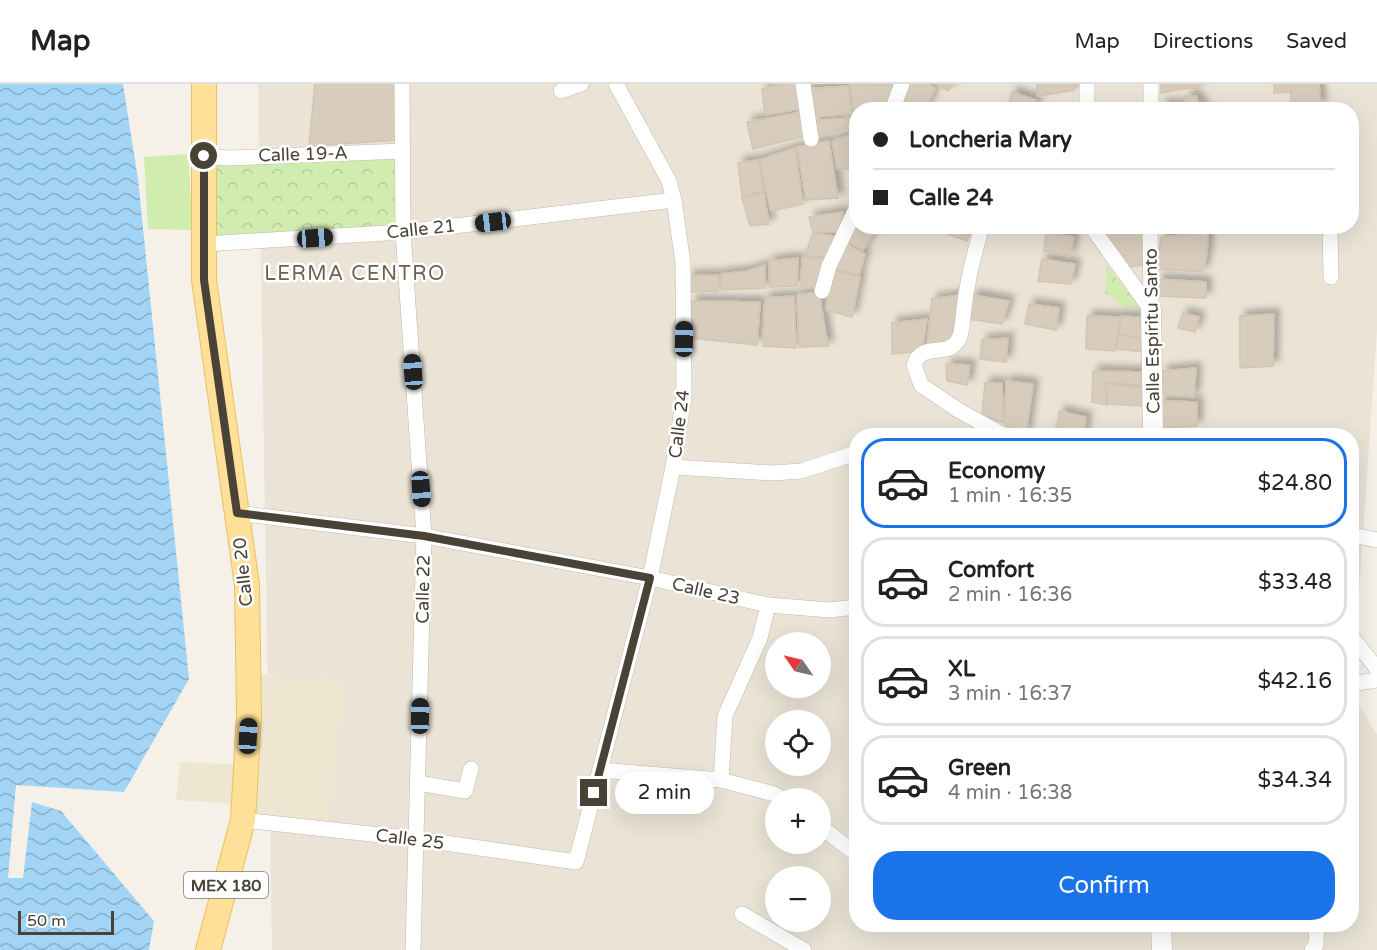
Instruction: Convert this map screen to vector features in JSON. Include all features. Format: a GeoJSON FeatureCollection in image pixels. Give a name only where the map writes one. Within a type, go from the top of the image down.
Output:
{"type":"FeatureCollection","features":[{"type":"Feature","properties":{"kind":"main road","name":"Calle 20"},"geometry":{"type":"LineString","coordinates":[[204,84],[204,280],[247,585],[249,716],[243,820],[208,950]]}},
{"type":"Feature","properties":{"kind":"street","name":"Calle 22"},"geometry":{"type":"LineString","coordinates":[[402,84],[403,232],[424,536],[413,950]]}},
{"type":"Feature","properties":{"kind":"street"},"geometry":{"type":"LineString","coordinates":[[561,92],[581,84]]}},
{"type":"Feature","properties":{"kind":"street","name":"Calle 24"},"geometry":{"type":"LineString","coordinates":[[576,862],[650,578],[673,467],[684,397],[683,263],[674,200],[669,181],[616,84]]}},
{"type":"Feature","properties":{"kind":"street"},"geometry":{"type":"LineString","coordinates":[[803,84],[811,139]]}},
{"type":"Feature","properties":{"kind":"street"},"geometry":{"type":"LineString","coordinates":[[895,102],[902,84]]}},
{"type":"Feature","properties":{"kind":"street"},"geometry":{"type":"LineString","coordinates":[[1087,84],[1087,102]]}},
{"type":"Feature","properties":{"kind":"street"},"geometry":{"type":"LineString","coordinates":[[1151,84],[1151,102]]}},
{"type":"Feature","properties":{"kind":"street","name":"Calle 19-A"},"geometry":{"type":"LineString","coordinates":[[204,156],[229,158],[403,151]]}},
{"type":"Feature","properties":{"kind":"street","name":"Calle 21"},"geometry":{"type":"LineString","coordinates":[[204,244],[403,232],[674,200]]}},
{"type":"Feature","properties":{"kind":"street"},"geometry":{"type":"LineString","coordinates":[[822,291],[829,266],[849,224]]}},
{"type":"Feature","properties":{"kind":"street"},"geometry":{"type":"LineString","coordinates":[[980,234],[966,283],[962,330],[957,342],[954,346],[922,353],[917,357],[914,365],[921,385],[990,428]]}},
{"type":"Feature","properties":{"kind":"street"},"geometry":{"type":"LineString","coordinates":[[1097,234],[1151,310]]}},
{"type":"Feature","properties":{"kind":"street","name":"Calle Espíritu Santo"},"geometry":{"type":"LineString","coordinates":[[1150,234],[1153,428]]}},
{"type":"Feature","properties":{"kind":"street"},"geometry":{"type":"LineString","coordinates":[[1330,234],[1331,277]]}},
{"type":"Feature","properties":{"kind":"street"},"geometry":{"type":"LineString","coordinates":[[673,467],[773,473],[801,471],[849,455]]}},
{"type":"Feature","properties":{"kind":"street","name":"Calle 23"},"geometry":{"type":"LineString","coordinates":[[237,513],[424,536],[650,578],[768,605],[830,610],[849,608]]}},
{"type":"Feature","properties":{"kind":"street"},"geometry":{"type":"LineString","coordinates":[[1359,536],[1377,540]]}},
{"type":"Feature","properties":{"kind":"street"},"geometry":{"type":"LineString","coordinates":[[721,780],[725,716],[760,638],[768,605]]}},
{"type":"Feature","properties":{"kind":"street"},"geometry":{"type":"LineString","coordinates":[[1359,647],[1377,669]]}},
{"type":"Feature","properties":{"kind":"street"},"geometry":{"type":"LineString","coordinates":[[1359,683],[1377,680]]}},
{"type":"Feature","properties":{"kind":"street"},"geometry":{"type":"LineString","coordinates":[[418,783],[465,791],[471,769]]}},
{"type":"Feature","properties":{"kind":"street"},"geometry":{"type":"LineString","coordinates":[[600,770],[721,780],[765,792]]}},
{"type":"Feature","properties":{"kind":"street","name":"Calle 25"},"geometry":{"type":"LineString","coordinates":[[243,820],[417,839],[576,862]]}},
{"type":"Feature","properties":{"kind":"street"},"geometry":{"type":"LineString","coordinates":[[831,835],[849,849]]}},
{"type":"Feature","properties":{"kind":"street"},"geometry":{"type":"LineString","coordinates":[[742,914],[804,950]]}},
{"type":"Feature","properties":{"kind":"street"},"geometry":{"type":"LineString","coordinates":[[1161,932],[1161,950]]}},
{"type":"Feature","properties":{"kind":"street"},"geometry":{"type":"LineString","coordinates":[[1312,950],[1316,945],[1317,932]]}},
{"type":"Feature","properties":{"kind":"shaded area"},"geometry":{"type":"Polygon","coordinates":[[[258,84],[1377,84],[1377,329],[1359,593],[1359,428],[849,428],[849,932],[1359,932],[1359,706],[1377,734],[1377,950],[272,950],[258,84]]]}},
{"type":"Feature","properties":{"kind":"shaded area"},"geometry":{"type":"Polygon","coordinates":[[[261,674],[346,681],[329,826],[249,820],[250,805],[176,800],[180,762],[250,765],[261,674]]]}},
{"type":"Feature","properties":{"kind":"green space"},"geometry":{"type":"Polygon","coordinates":[[[403,151],[403,232],[204,244],[204,156],[403,151]]]}},
{"type":"Feature","properties":{"kind":"green space"},"geometry":{"type":"Polygon","coordinates":[[[188,154],[193,230],[148,229],[144,157],[188,154]]]}},
{"type":"Feature","properties":{"kind":"green space"},"geometry":{"type":"Polygon","coordinates":[[[1107,266],[1141,309],[1123,306],[1105,293],[1107,266]]]}},
{"type":"Feature","properties":{"kind":"water"},"geometry":{"type":"Polygon","coordinates":[[[0,84],[123,84],[138,179],[189,679],[124,792],[16,785],[8,878],[23,878],[32,802],[61,811],[154,921],[149,950],[0,950],[0,84]]]}},
{"type":"Feature","properties":{"kind":"building"},"geometry":{"type":"Polygon","coordinates":[[[315,84],[398,84],[398,140],[309,146],[315,84]]]}},
{"type":"Feature","properties":{"kind":"building"},"geometry":{"type":"Polygon","coordinates":[[[779,84],[796,84],[800,109],[765,115],[762,89],[779,84]]]}},
{"type":"Feature","properties":{"kind":"building"},"geometry":{"type":"Polygon","coordinates":[[[909,84],[929,84],[935,88],[929,102],[902,100],[909,84]]]}},
{"type":"Feature","properties":{"kind":"building"},"geometry":{"type":"Polygon","coordinates":[[[936,84],[953,84],[948,91],[936,84]]]}},
{"type":"Feature","properties":{"kind":"building"},"geometry":{"type":"Polygon","coordinates":[[[1037,84],[1074,84],[1074,90],[1037,96],[1037,84]]]}},
{"type":"Feature","properties":{"kind":"building"},"geometry":{"type":"Polygon","coordinates":[[[1161,84],[1200,84],[1199,88],[1161,93],[1161,84]]]}},
{"type":"Feature","properties":{"kind":"building"},"geometry":{"type":"Polygon","coordinates":[[[1274,84],[1291,84],[1291,92],[1274,93],[1274,84]]]}},
{"type":"Feature","properties":{"kind":"building"},"geometry":{"type":"Polygon","coordinates":[[[1291,84],[1319,84],[1321,102],[1291,102],[1291,84]]]}},
{"type":"Feature","properties":{"kind":"building"},"geometry":{"type":"Polygon","coordinates":[[[850,85],[894,85],[888,102],[853,102],[850,85]]]}},
{"type":"Feature","properties":{"kind":"building"},"geometry":{"type":"Polygon","coordinates":[[[848,86],[849,114],[812,117],[805,89],[848,86]]]}},
{"type":"Feature","properties":{"kind":"building"},"geometry":{"type":"Polygon","coordinates":[[[1012,92],[1036,100],[1036,102],[1009,102],[1012,92]]]}},
{"type":"Feature","properties":{"kind":"building"},"geometry":{"type":"Polygon","coordinates":[[[1186,96],[1197,96],[1198,102],[1185,102],[1186,96]]]}},
{"type":"Feature","properties":{"kind":"building"},"geometry":{"type":"Polygon","coordinates":[[[801,112],[804,136],[753,149],[747,122],[801,112]]]}},
{"type":"Feature","properties":{"kind":"building"},"geometry":{"type":"Polygon","coordinates":[[[849,117],[845,129],[817,136],[812,121],[849,117]]]}},
{"type":"Feature","properties":{"kind":"building"},"geometry":{"type":"Polygon","coordinates":[[[849,135],[849,169],[837,169],[832,141],[849,135]]]}},
{"type":"Feature","properties":{"kind":"building"},"geometry":{"type":"Polygon","coordinates":[[[829,141],[838,198],[806,200],[797,147],[829,141]]]}},
{"type":"Feature","properties":{"kind":"building"},"geometry":{"type":"Polygon","coordinates":[[[795,148],[803,204],[771,211],[759,160],[795,148]]]}},
{"type":"Feature","properties":{"kind":"building"},"geometry":{"type":"Polygon","coordinates":[[[758,160],[764,191],[742,196],[738,163],[758,160]]]}},
{"type":"Feature","properties":{"kind":"building"},"geometry":{"type":"Polygon","coordinates":[[[764,193],[769,224],[750,226],[742,198],[764,193]]]}},
{"type":"Feature","properties":{"kind":"building"},"geometry":{"type":"Polygon","coordinates":[[[843,212],[841,232],[813,232],[809,217],[843,212]]]}},
{"type":"Feature","properties":{"kind":"building"},"geometry":{"type":"Polygon","coordinates":[[[849,232],[849,234],[873,234],[863,250],[845,240],[849,232]]]}},
{"type":"Feature","properties":{"kind":"building"},"geometry":{"type":"Polygon","coordinates":[[[813,233],[841,237],[830,257],[805,256],[813,233]]]}},
{"type":"Feature","properties":{"kind":"building"},"geometry":{"type":"Polygon","coordinates":[[[947,234],[969,234],[967,241],[947,234]]]}},
{"type":"Feature","properties":{"kind":"building"},"geometry":{"type":"Polygon","coordinates":[[[1046,234],[1074,237],[1070,256],[1044,251],[1046,234]]]}},
{"type":"Feature","properties":{"kind":"building"},"geometry":{"type":"Polygon","coordinates":[[[1101,234],[1144,234],[1142,265],[1125,268],[1101,234]]]}},
{"type":"Feature","properties":{"kind":"building"},"geometry":{"type":"Polygon","coordinates":[[[1208,234],[1203,272],[1157,269],[1161,238],[1208,234]]]}},
{"type":"Feature","properties":{"kind":"building"},"geometry":{"type":"Polygon","coordinates":[[[843,242],[865,254],[859,275],[833,268],[843,242]]]}},
{"type":"Feature","properties":{"kind":"building"},"geometry":{"type":"Polygon","coordinates":[[[798,258],[797,286],[770,287],[769,261],[798,258]]]}},
{"type":"Feature","properties":{"kind":"building"},"geometry":{"type":"Polygon","coordinates":[[[802,258],[826,259],[820,288],[801,288],[802,258]]]}},
{"type":"Feature","properties":{"kind":"building"},"geometry":{"type":"Polygon","coordinates":[[[1042,259],[1075,264],[1071,284],[1038,281],[1042,259]]]}},
{"type":"Feature","properties":{"kind":"building"},"geometry":{"type":"Polygon","coordinates":[[[765,265],[765,288],[721,290],[721,274],[747,271],[765,265]]]}},
{"type":"Feature","properties":{"kind":"building"},"geometry":{"type":"Polygon","coordinates":[[[831,270],[860,277],[852,317],[826,310],[831,270]]]}},
{"type":"Feature","properties":{"kind":"building"},"geometry":{"type":"Polygon","coordinates":[[[719,275],[718,291],[689,292],[688,276],[719,275]]]}},
{"type":"Feature","properties":{"kind":"building"},"geometry":{"type":"Polygon","coordinates":[[[1157,279],[1206,282],[1206,298],[1159,296],[1157,279]]]}},
{"type":"Feature","properties":{"kind":"building"},"geometry":{"type":"Polygon","coordinates":[[[819,292],[828,346],[799,347],[797,295],[819,292]]]}},
{"type":"Feature","properties":{"kind":"building"},"geometry":{"type":"Polygon","coordinates":[[[961,295],[950,343],[927,346],[932,299],[961,295]]]}},
{"type":"Feature","properties":{"kind":"building"},"geometry":{"type":"Polygon","coordinates":[[[972,295],[1009,301],[1002,324],[969,319],[972,295]]]}},
{"type":"Feature","properties":{"kind":"building"},"geometry":{"type":"Polygon","coordinates":[[[794,296],[796,348],[763,346],[765,298],[794,296]]]}},
{"type":"Feature","properties":{"kind":"building"},"geometry":{"type":"Polygon","coordinates":[[[691,301],[760,302],[757,345],[692,338],[691,301]]]}},
{"type":"Feature","properties":{"kind":"building"},"geometry":{"type":"Polygon","coordinates":[[[1029,304],[1059,308],[1056,330],[1025,324],[1029,304]]]}},
{"type":"Feature","properties":{"kind":"building"},"geometry":{"type":"Polygon","coordinates":[[[1183,313],[1199,317],[1195,332],[1178,328],[1183,313]]]}},
{"type":"Feature","properties":{"kind":"building"},"geometry":{"type":"Polygon","coordinates":[[[1274,314],[1273,366],[1240,368],[1240,316],[1274,314]]]}},
{"type":"Feature","properties":{"kind":"building"},"geometry":{"type":"Polygon","coordinates":[[[1087,316],[1120,317],[1115,351],[1086,349],[1087,316]]]}},
{"type":"Feature","properties":{"kind":"building"},"geometry":{"type":"Polygon","coordinates":[[[1121,316],[1145,318],[1143,338],[1119,335],[1121,316]]]}},
{"type":"Feature","properties":{"kind":"building"},"geometry":{"type":"Polygon","coordinates":[[[927,319],[922,351],[892,354],[892,323],[927,319]]]}},
{"type":"Feature","properties":{"kind":"building"},"geometry":{"type":"Polygon","coordinates":[[[1119,335],[1143,338],[1143,352],[1116,349],[1119,335]]]}},
{"type":"Feature","properties":{"kind":"building"},"geometry":{"type":"Polygon","coordinates":[[[1008,338],[1006,362],[980,359],[982,340],[1008,338]]]}},
{"type":"Feature","properties":{"kind":"building"},"geometry":{"type":"Polygon","coordinates":[[[946,364],[970,365],[967,385],[947,381],[946,364]]]}},
{"type":"Feature","properties":{"kind":"building"},"geometry":{"type":"Polygon","coordinates":[[[1196,368],[1194,397],[1162,394],[1162,371],[1196,368]]]}},
{"type":"Feature","properties":{"kind":"building"},"geometry":{"type":"Polygon","coordinates":[[[1093,371],[1145,372],[1146,385],[1105,383],[1107,405],[1092,402],[1093,371]]]}},
{"type":"Feature","properties":{"kind":"building"},"geometry":{"type":"Polygon","coordinates":[[[1006,381],[1033,384],[1027,428],[1011,428],[1005,425],[1006,381]]]}},
{"type":"Feature","properties":{"kind":"building"},"geometry":{"type":"Polygon","coordinates":[[[985,383],[1002,383],[1003,423],[982,415],[985,383]]]}},
{"type":"Feature","properties":{"kind":"building"},"geometry":{"type":"Polygon","coordinates":[[[1106,384],[1147,388],[1145,406],[1108,404],[1106,384]]]}},
{"type":"Feature","properties":{"kind":"building"},"geometry":{"type":"Polygon","coordinates":[[[1159,401],[1197,402],[1197,426],[1161,428],[1159,401]]]}},
{"type":"Feature","properties":{"kind":"building"},"geometry":{"type":"Polygon","coordinates":[[[1059,411],[1086,417],[1085,428],[1056,428],[1058,427],[1059,411]]]}},
{"type":"Feature","properties":{"kind":"district","name":"LERMA CENTRO"},"geometry":{"type":"Point","coordinates":[355,273]}},
{"type":"Feature","properties":{"kind":"route"},"geometry":{"type":"LineString","coordinates":[[204,156],[204,280],[237,513],[424,536],[650,578],[594,793]]}}]}
